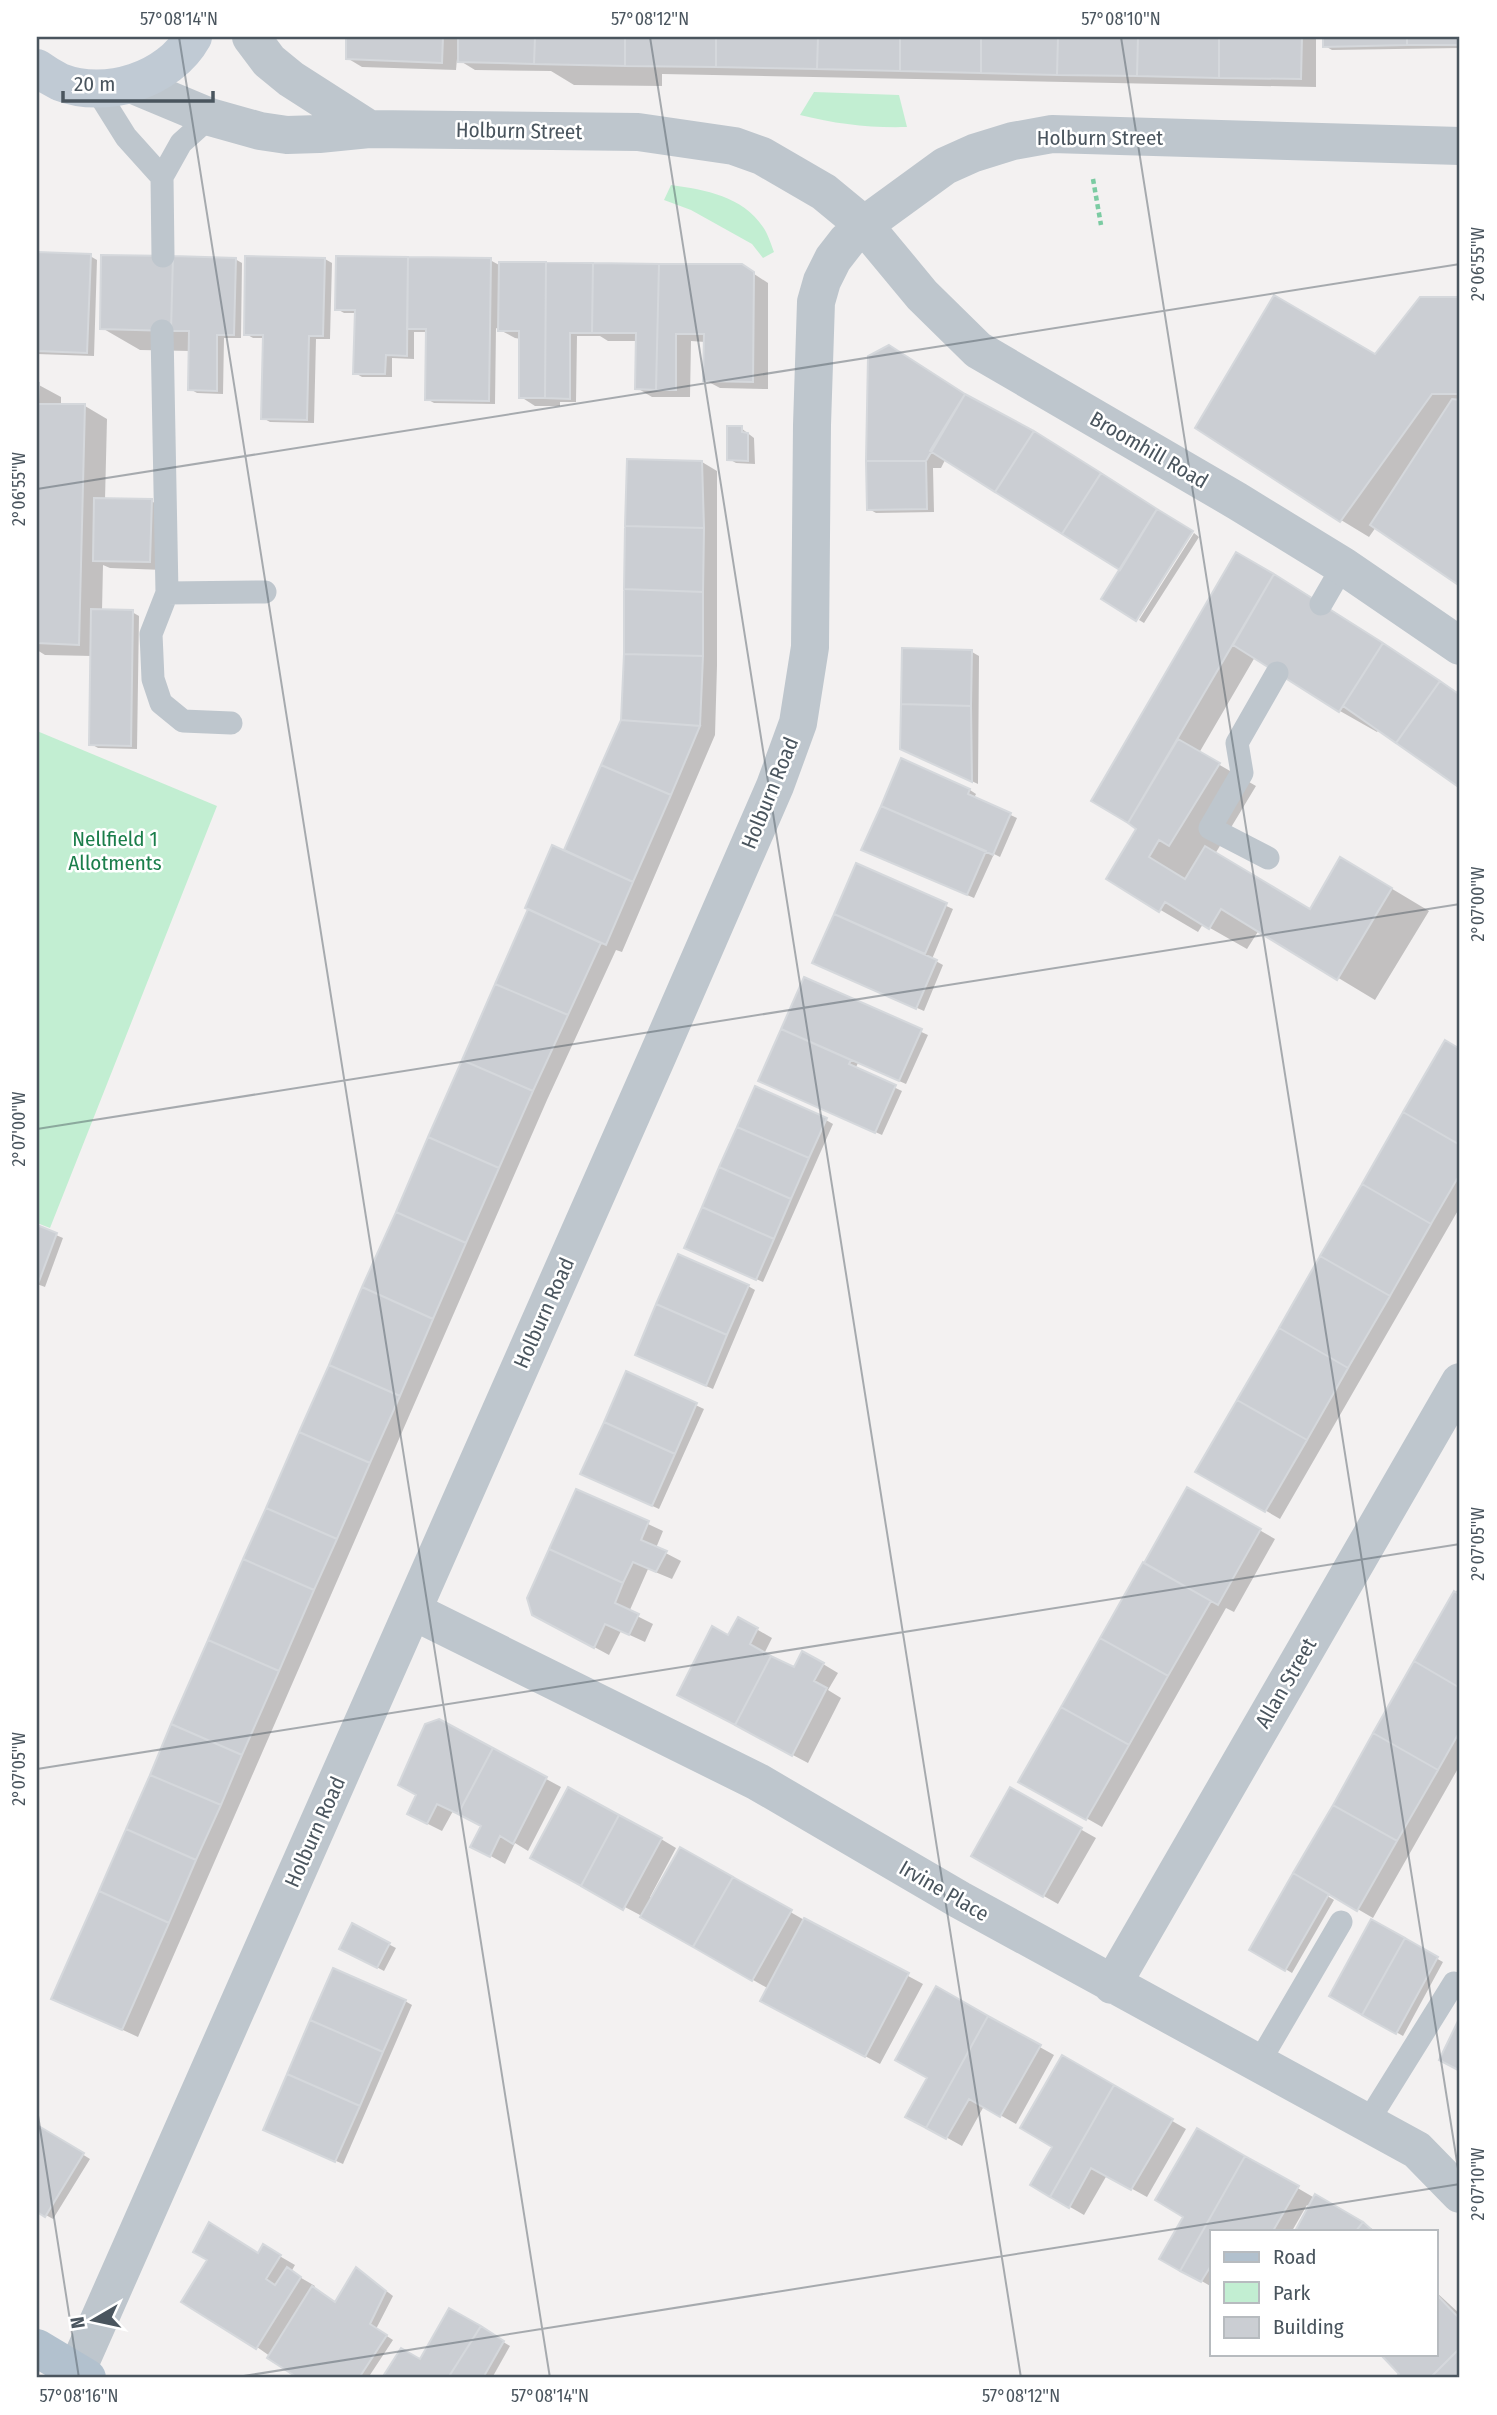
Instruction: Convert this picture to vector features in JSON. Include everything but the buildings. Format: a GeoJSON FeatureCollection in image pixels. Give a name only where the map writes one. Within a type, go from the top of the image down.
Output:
{"type":"FeatureCollection","features":[{"type":"Feature","properties":{"kind":"main road"},"geometry":{"type":"LineString","coordinates":[[72,82],[162,70],[188,46],[193,37]]}},
{"type":"Feature","properties":{"kind":"main road"},"geometry":{"type":"LineString","coordinates":[[37,2348],[82,2375]]}},
{"type":"Feature","properties":{"kind":"street"},"geometry":{"type":"LineString","coordinates":[[251,37],[269,61],[291,79],[369,129]]}},
{"type":"Feature","properties":{"kind":"street","name":"Holburn Street"},"geometry":{"type":"LineString","coordinates":[[72,82],[260,131],[287,135],[369,129],[638,132],[734,146],[762,156],[824,192],[864,225],[945,166],[974,153],[1013,141],[1052,134],[1460,146]]}},
{"type":"Feature","properties":{"kind":"street","name":"Broomhill Road"},"geometry":{"type":"LineString","coordinates":[[864,225],[922,295],[978,350],[1343,566],[1460,646]]}},
{"type":"Feature","properties":{"kind":"street","name":"Holburn Road"},"geometry":{"type":"LineString","coordinates":[[82,2375],[413,1611],[770,799],[798,723],[810,647],[816,302],[822,281],[833,259],[864,225]]}},
{"type":"Feature","properties":{"kind":"street","name":"Allan Street"},"geometry":{"type":"LineString","coordinates":[[1112,1985],[1460,1382]]}},
{"type":"Feature","properties":{"kind":"street","name":"Irvine Place"},"geometry":{"type":"LineString","coordinates":[[413,1611],[758,1782],[960,1900],[1417,2151],[1460,2194]]}},
{"type":"Feature","properties":{"kind":"lane"},"geometry":{"type":"LineString","coordinates":[[72,82],[162,177]]}},
{"type":"Feature","properties":{"kind":"lane"},"geometry":{"type":"LineString","coordinates":[[163,256],[162,177],[181,143],[210,117]]}},
{"type":"Feature","properties":{"kind":"lane"},"geometry":{"type":"LineString","coordinates":[[162,331],[167,593],[151,634],[153,679],[161,703],[183,721],[231,723]]}},
{"type":"Feature","properties":{"kind":"lane"},"geometry":{"type":"LineString","coordinates":[[1321,604],[1343,566]]}},
{"type":"Feature","properties":{"kind":"lane"},"geometry":{"type":"LineString","coordinates":[[167,593],[265,592]]}},
{"type":"Feature","properties":{"kind":"lane"},"geometry":{"type":"LineString","coordinates":[[1268,858],[1210,828],[1242,773],[1237,743],[1278,673]]}},
{"type":"Feature","properties":{"kind":"lane"},"geometry":{"type":"LineString","coordinates":[[1258,2064],[1340,1922]]}},
{"type":"Feature","properties":{"kind":"lane"},"geometry":{"type":"LineString","coordinates":[[1367,2123],[1454,1983]]}},
{"type":"Feature","properties":{"kind":"path"},"geometry":{"type":"LineString","coordinates":[[1093,178],[1101,225]]}},
{"type":"Feature","properties":{"kind":"green space"},"geometry":{"type":"Polygon","coordinates":[[[814,92],[899,95],[907,127],[853,125],[800,115],[814,92]]]}},
{"type":"Feature","properties":{"kind":"green space"},"geometry":{"type":"Polygon","coordinates":[[[671,185],[710,192],[745,208],[763,227],[774,252],[763,258],[752,244],[691,210],[664,200],[671,185]]]}},
{"type":"Feature","properties":{"kind":"green space","name":"Nellfield 1 Allotments"},"geometry":{"type":"Polygon","coordinates":[[[37,731],[217,806],[50,1228],[37,1223],[37,731]]]}}]}
